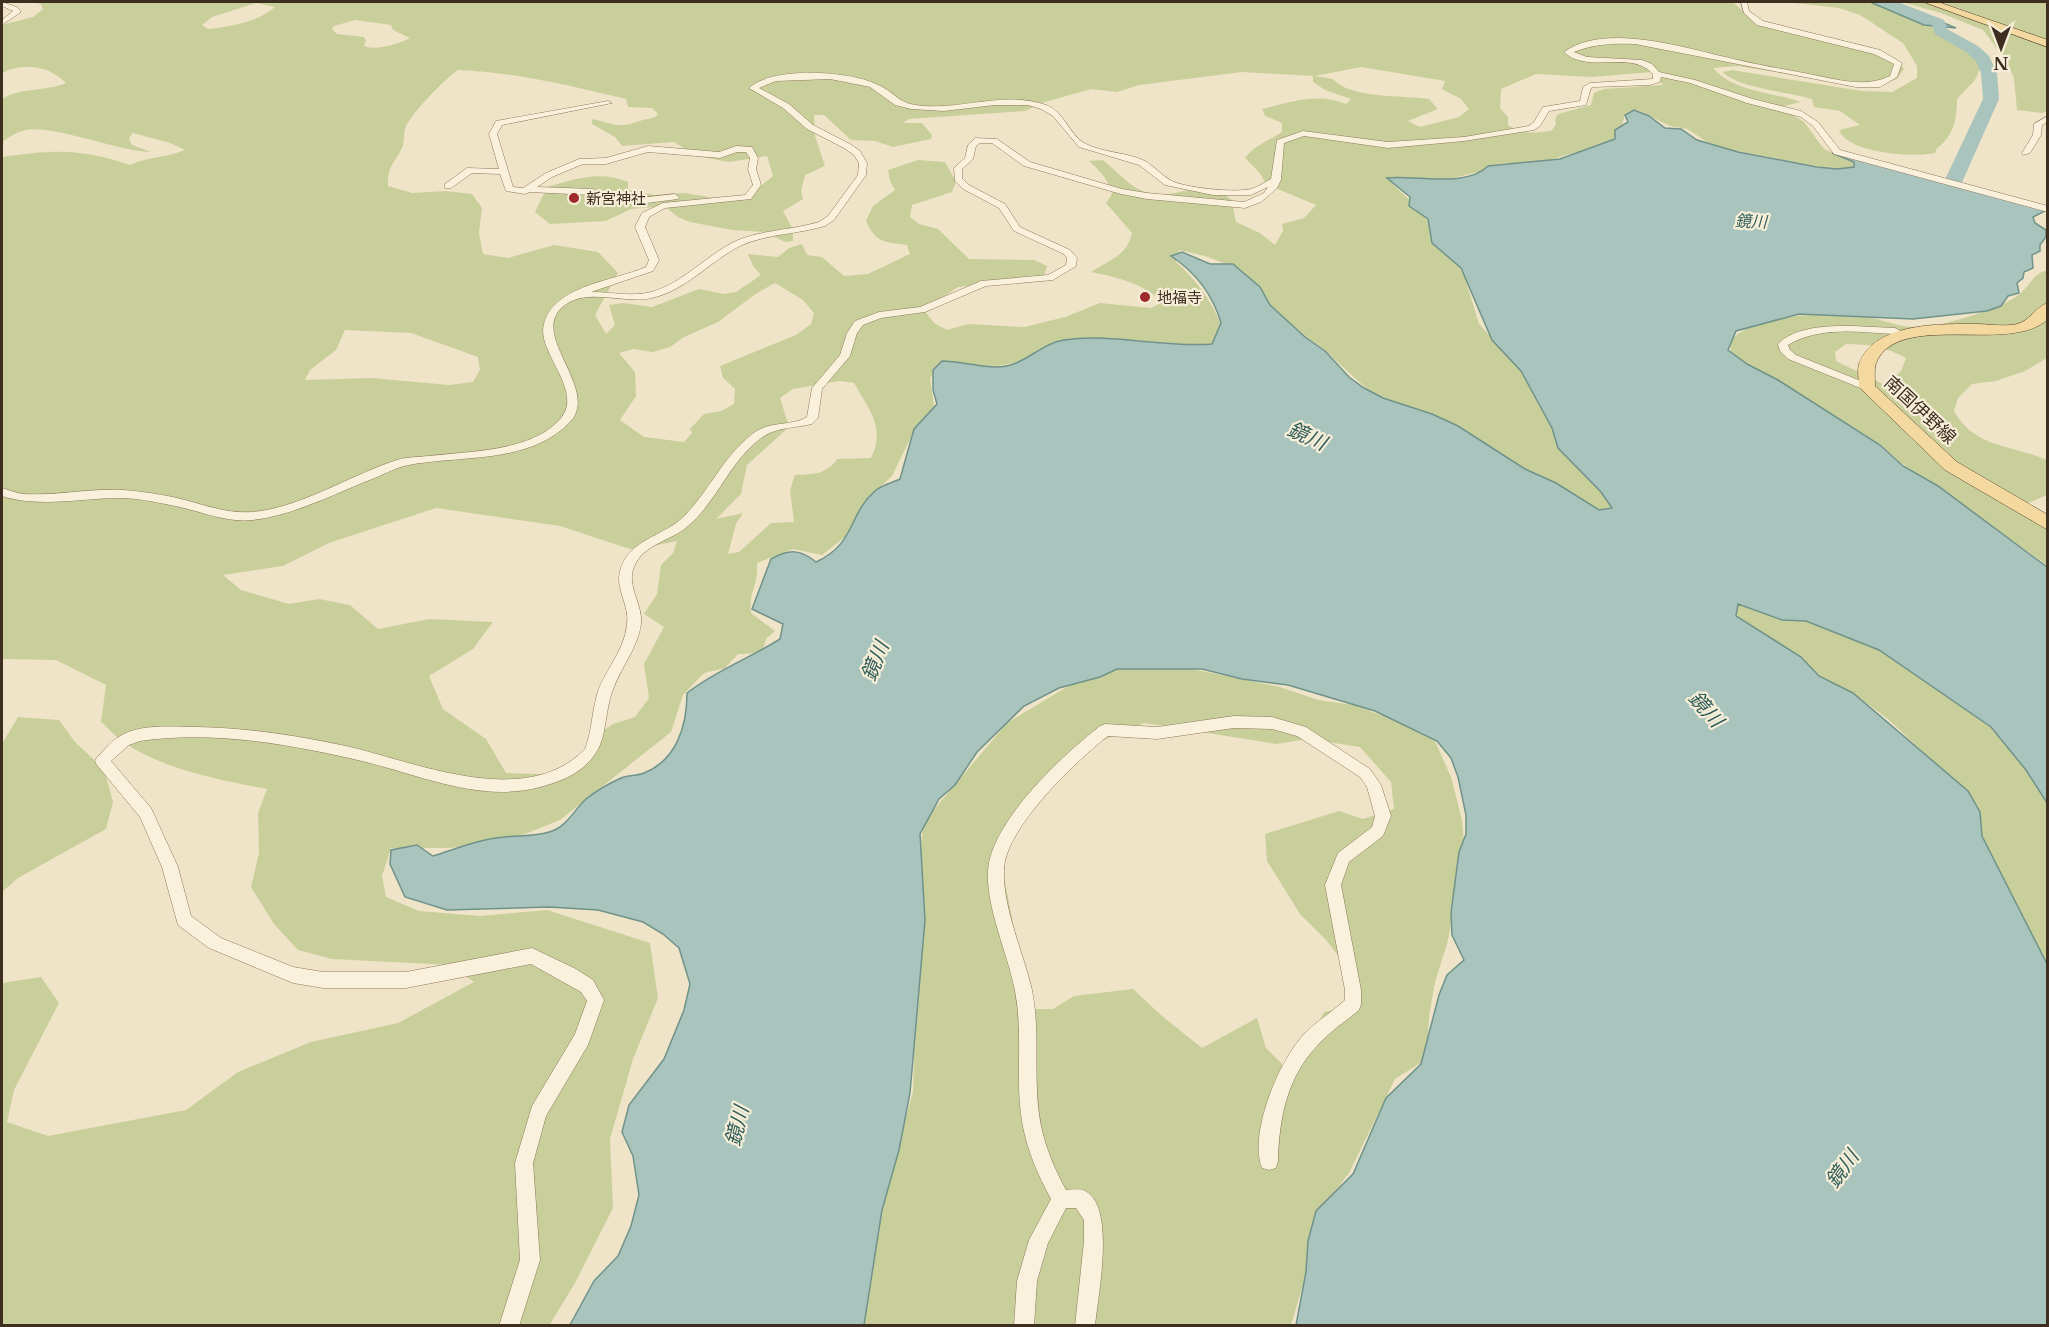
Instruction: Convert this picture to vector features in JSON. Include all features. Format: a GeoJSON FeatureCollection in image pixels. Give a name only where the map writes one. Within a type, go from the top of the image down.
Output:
{"type":"FeatureCollection","features":[{"type":"Feature","properties":{"kind":"main road"},"geometry":{"type":"LineString","coordinates":[[1929,2],[2048,44]]}},
{"type":"Feature","properties":{"kind":"main road","name":"南国伊野線"},"geometry":{"type":"LineString","coordinates":[[2048,308],[2041,318],[2030,326],[2017,330],[1903,335],[1887,340],[1873,350],[1864,375],[1867,387],[1951,466],[2048,524]]}},
{"type":"Feature","properties":{"kind":"street"},"geometry":{"type":"LineString","coordinates":[[509,1326],[530,1260],[524,1163],[538,1112],[582,1040],[596,1000],[586,986],[570,975],[532,956],[406,980],[323,980],[293,975],[215,943],[184,920],[170,867],[146,813],[102,761],[126,739],[154,734],[208,733],[299,743],[368,757],[479,785],[526,785],[563,772],[590,753],[599,733],[602,701],[610,677],[620,661],[634,625],[634,606],[624,583],[627,566],[653,539],[682,525],[698,510],[742,450],[760,433],[812,418],[817,388],[845,356],[852,333],[859,323],[879,315],[929,308],[984,283],[1050,278],[1071,266],[1072,258],[1068,252],[1017,229],[1002,206],[966,187],[958,179],[958,168],[969,159],[974,142],[983,139],[994,141],[1027,164],[1147,196],[1245,205],[1260,201],[1272,192],[1277,180],[1280,142],[1292,135],[1303,133],[1375,144],[1417,144],[1516,131],[1537,124],[1546,109],[1583,102],[1587,87],[1650,83],[1657,80],[1654,69],[1640,62],[1579,59],[1569,52],[1589,44],[1629,43],[1685,51],[1856,85],[1877,85],[1893,77],[1898,63],[1888,57],[1760,23],[1746,12],[1744,2]]}},
{"type":"Feature","properties":{"kind":"street"},"geometry":{"type":"LineString","coordinates":[[2,4],[15,8],[17,12],[2,23]]}},
{"type":"Feature","properties":{"kind":"street"},"geometry":{"type":"LineString","coordinates":[[1656,74],[1695,81],[1752,101],[1803,114],[1826,134],[1832,149],[1837,152],[2048,208]]}},
{"type":"Feature","properties":{"kind":"street"},"geometry":{"type":"LineString","coordinates":[[573,298],[650,296],[675,284],[740,243],[766,235],[814,227],[831,218],[862,175],[863,164],[857,153],[847,146],[810,127],[792,110],[753,88],[762,81],[819,76],[853,78],[879,88],[896,103],[922,108],[1032,104],[1057,114],[1075,140],[1082,145],[1136,161],[1168,183],[1214,192],[1251,192],[1277,180]]}},
{"type":"Feature","properties":{"kind":"street"},"geometry":{"type":"LineString","coordinates":[[598,196],[593,192],[528,189],[513,192],[509,189],[493,134],[499,123],[608,103]]}},
{"type":"Feature","properties":{"kind":"street"},"geometry":{"type":"LineString","coordinates":[[2026,153],[2037,135],[2038,124],[2048,118]]}},
{"type":"Feature","properties":{"kind":"street"},"geometry":{"type":"LineString","coordinates":[[2,492],[21,498],[123,494],[172,501],[225,516],[253,516],[286,509],[400,463],[510,450],[526,445],[555,429],[569,417],[573,390],[548,335],[547,325],[553,311],[596,284],[635,277],[650,269],[654,260],[640,227],[645,215],[663,206],[748,197],[757,185],[752,169],[754,158],[749,149],[736,149],[720,155],[648,150],[606,161],[582,161],[566,167],[528,189]]}},
{"type":"Feature","properties":{"kind":"street"},"geometry":{"type":"LineString","coordinates":[[448,186],[470,170],[504,172]]}},
{"type":"Feature","properties":{"kind":"street"},"geometry":{"type":"LineString","coordinates":[[639,201],[669,197],[706,202]]}},
{"type":"Feature","properties":{"kind":"street"},"geometry":{"type":"LineString","coordinates":[[1867,387],[1792,357],[1785,351],[1783,344],[1791,338],[1809,332],[1895,331],[1903,335]]}},
{"type":"Feature","properties":{"kind":"street"},"geometry":{"type":"LineString","coordinates":[[1061,1199],[1038,1149],[1029,1106],[1026,1004],[999,897],[996,861],[1003,842],[1064,764],[1105,730],[1157,733],[1234,722],[1272,723],[1301,731],[1365,773],[1374,785],[1383,816],[1378,831],[1343,858],[1333,885],[1353,990],[1353,1004],[1312,1038],[1292,1062],[1279,1091],[1269,1144],[1269,1161]]}},
{"type":"Feature","properties":{"kind":"street"},"geometry":{"type":"LineString","coordinates":[[1024,1326],[1027,1281],[1039,1240],[1061,1199]]}},
{"type":"Feature","properties":{"kind":"street"},"geometry":{"type":"LineString","coordinates":[[1061,1199],[1081,1199],[1093,1217],[1094,1241],[1085,1326]]}},
{"type":"Feature","properties":{"kind":"green space"},"geometry":{"type":"Polygon","coordinates":[[[1851,1],[1891,9],[1936,27],[1976,54],[1980,69],[1975,80],[1957,99],[1953,127],[1948,138],[1935,153],[1912,155],[1867,149],[1845,138],[1839,130],[1860,125],[1840,111],[1814,107],[1812,99],[1752,86],[1723,72],[1732,70],[1862,91],[1892,92],[1917,78],[1917,66],[1903,43],[1860,15],[1839,8],[1786,2],[1851,1]]]}},
{"type":"Feature","properties":{"kind":"green space"},"geometry":{"type":"Polygon","coordinates":[[[32,2],[1733,2],[1741,10],[1763,22],[1787,31],[1877,49],[1896,60],[1904,69],[1897,79],[1880,85],[1851,84],[1738,66],[1713,68],[1742,87],[1801,102],[1780,107],[1804,122],[1824,149],[1855,163],[1852,169],[1828,168],[1715,147],[1687,129],[1670,126],[1638,110],[1625,114],[1618,141],[1545,161],[1496,164],[1482,171],[1441,181],[1389,179],[1423,214],[1431,231],[1431,240],[1456,261],[1465,278],[1479,324],[1519,368],[1616,503],[1604,512],[1379,400],[1321,347],[1294,329],[1265,302],[1234,267],[1205,256],[1179,250],[1176,262],[1204,293],[1222,330],[1210,347],[1123,339],[1088,342],[1010,364],[988,367],[940,365],[930,378],[934,406],[910,439],[892,476],[876,491],[855,529],[822,555],[793,549],[757,563],[750,605],[751,613],[775,631],[766,639],[762,653],[738,654],[725,668],[704,673],[683,695],[671,732],[560,820],[504,842],[449,848],[391,848],[382,876],[386,897],[419,911],[480,916],[547,910],[650,943],[658,998],[633,1059],[610,1139],[613,1208],[575,1283],[549,1326],[2,1325],[2,983],[41,977],[59,1003],[14,1090],[7,1122],[48,1136],[186,1110],[238,1072],[311,1042],[398,1023],[474,982],[450,965],[332,959],[298,950],[274,924],[251,887],[259,853],[258,813],[267,789],[196,774],[161,762],[125,744],[101,722],[106,685],[56,660],[2,659],[2,157],[66,152],[112,159],[130,165],[185,150],[170,143],[133,133],[129,138],[132,145],[151,152],[137,151],[48,130],[33,129],[19,132],[2,142],[2,99],[17,93],[66,83],[44,69],[27,67],[2,73],[2,25],[33,17],[43,9],[41,4],[32,2]],[[256,3],[212,17],[202,25],[208,29],[234,25],[253,20],[275,7],[256,3]],[[355,20],[334,26],[332,29],[337,34],[364,37],[366,41],[364,46],[374,48],[410,38],[393,30],[391,25],[355,20]],[[1361,67],[1315,76],[1333,79],[1352,90],[1364,93],[1429,99],[1438,109],[1408,121],[1420,127],[1459,117],[1469,109],[1461,99],[1442,89],[1445,81],[1361,67]],[[458,70],[445,81],[408,123],[402,148],[390,170],[388,186],[412,193],[445,191],[472,194],[482,208],[479,233],[483,254],[508,258],[554,245],[598,252],[618,273],[595,315],[606,334],[615,325],[609,305],[623,303],[652,307],[699,289],[724,294],[736,292],[761,275],[753,266],[748,254],[778,257],[789,248],[802,244],[807,255],[822,257],[844,276],[868,274],[910,254],[907,245],[887,242],[873,234],[866,221],[873,206],[895,190],[888,170],[918,160],[945,162],[956,182],[952,192],[912,205],[910,217],[919,224],[938,229],[969,259],[1034,260],[1047,266],[1043,279],[958,287],[924,310],[934,323],[947,330],[968,324],[1025,327],[1065,317],[1100,303],[1151,308],[1163,302],[1139,286],[1091,272],[1122,252],[1130,241],[1132,233],[1106,203],[1112,194],[1108,184],[1104,176],[1089,161],[1103,160],[1130,184],[1149,193],[1160,195],[1198,189],[1219,192],[1231,199],[1236,222],[1260,233],[1275,245],[1283,231],[1282,224],[1304,218],[1316,205],[1266,184],[1259,172],[1245,158],[1258,146],[1282,132],[1282,123],[1265,116],[1262,109],[1304,99],[1335,100],[1346,104],[1351,99],[1325,90],[1313,82],[1313,76],[1242,72],[1139,85],[1117,92],[1091,89],[1045,102],[1025,111],[909,119],[903,123],[922,123],[932,135],[931,139],[893,147],[875,141],[851,140],[824,115],[814,115],[815,136],[825,166],[805,175],[801,191],[803,199],[783,211],[793,230],[793,241],[785,242],[765,232],[732,230],[690,222],[678,217],[664,206],[631,209],[606,221],[550,224],[535,212],[547,187],[578,179],[597,176],[617,178],[628,182],[628,190],[655,195],[685,193],[715,198],[751,194],[773,176],[767,156],[729,162],[697,156],[674,142],[622,146],[615,137],[592,124],[592,119],[620,125],[652,118],[658,114],[652,108],[628,107],[626,99],[542,80],[479,71],[458,70]],[[1652,72],[1591,77],[1536,74],[1501,89],[1500,108],[1508,117],[1508,125],[1524,132],[1551,131],[1556,125],[1555,119],[1558,114],[1591,105],[1594,93],[1604,89],[1663,85],[1652,72]],[[775,283],[757,293],[718,322],[684,337],[670,347],[653,352],[633,349],[619,353],[635,372],[636,396],[620,420],[644,437],[684,442],[692,433],[690,429],[704,414],[721,411],[734,404],[735,389],[723,378],[720,366],[796,335],[811,324],[814,313],[803,300],[775,283]],[[345,330],[336,350],[310,370],[305,380],[371,378],[449,385],[473,382],[480,370],[478,357],[411,333],[345,330]],[[840,381],[793,389],[780,398],[789,427],[747,465],[741,494],[716,519],[743,513],[736,524],[728,554],[739,552],[771,523],[794,522],[790,490],[795,475],[824,471],[837,459],[871,458],[877,438],[874,419],[854,383],[840,381]],[[436,508],[329,543],[283,566],[223,575],[241,590],[289,604],[319,599],[350,605],[378,629],[429,619],[493,622],[473,649],[429,676],[443,709],[486,739],[506,773],[570,775],[595,736],[613,724],[635,717],[649,698],[644,664],[664,627],[644,614],[657,594],[661,565],[673,553],[677,541],[633,550],[560,526],[436,508]]]}},
{"type":"Feature","properties":{"kind":"green space"},"geometry":{"type":"Polygon","coordinates":[[[1902,2],[2047,2],[2047,111],[2042,113],[2017,110],[2014,78],[2007,62],[1983,30],[1941,13],[1902,2]]]}},
{"type":"Feature","properties":{"kind":"green space"},"geometry":{"type":"Polygon","coordinates":[[[2047,270],[2047,358],[2025,371],[1996,381],[1972,384],[1958,398],[1954,411],[1962,423],[1983,439],[2047,460],[2047,495],[2026,504],[2047,527],[2047,565],[1900,462],[1869,437],[1731,355],[1730,341],[1741,332],[1755,325],[1790,317],[1827,314],[1858,315],[1917,327],[1960,319],[2009,301],[2021,293],[2042,272],[2047,270]],[[1846,344],[1835,352],[1836,361],[1885,385],[1901,371],[1906,358],[1884,349],[1846,344]]]}},
{"type":"Feature","properties":{"kind":"green space"},"geometry":{"type":"Polygon","coordinates":[[[1738,604],[1782,620],[1806,621],[1879,650],[1991,727],[2026,770],[2047,803],[2047,964],[1982,836],[1980,812],[1942,770],[1889,720],[1853,693],[1819,676],[1801,657],[1736,616],[1738,604]]]}},
{"type":"Feature","properties":{"kind":"green space"},"geometry":{"type":"Polygon","coordinates":[[[1182,667],[1280,687],[1318,700],[1354,705],[1399,722],[1435,741],[1451,777],[1462,820],[1465,854],[1447,944],[1435,982],[1429,1016],[1427,1059],[1395,1079],[1349,1173],[1320,1211],[1308,1268],[1291,1325],[857,1326],[884,1195],[913,1092],[920,847],[925,820],[1007,723],[1080,679],[1124,668],[1182,667]],[[1144,723],[1099,742],[1073,765],[1029,812],[1001,861],[1013,923],[1014,958],[1030,1009],[1053,1009],[1074,996],[1133,989],[1202,1048],[1257,1018],[1266,1048],[1291,1073],[1324,1012],[1353,1005],[1358,983],[1327,941],[1300,914],[1267,861],[1265,834],[1339,811],[1363,819],[1394,809],[1391,782],[1360,747],[1308,739],[1276,744],[1144,723]]]}},
{"type":"Feature","properties":{"kind":"green space"},"geometry":{"type":"Polygon","coordinates":[[[18,717],[59,720],[75,742],[104,769],[113,802],[106,829],[18,878],[2,892],[2,744],[18,717]]]}},
{"type":"Feature","properties":{"kind":"water"},"geometry":{"type":"Polygon","coordinates":[[[1870,2],[1893,2],[1956,28],[1924,25],[1870,2]]]}},
{"type":"Feature","properties":{"kind":"water"},"geometry":{"type":"Polygon","coordinates":[[[1634,110],[1649,116],[1665,128],[1681,129],[1697,140],[1738,152],[1817,167],[1837,169],[1854,167],[1854,162],[1832,153],[1837,153],[2047,210],[2033,217],[2035,223],[2046,230],[2046,237],[2040,245],[2040,251],[2032,255],[2033,268],[2024,272],[2023,278],[2017,283],[2019,293],[2008,296],[2001,306],[1987,311],[1913,319],[1799,314],[1736,331],[1728,350],[1747,364],[1778,380],[1880,445],[1903,466],[1938,486],[2047,567],[2047,803],[2026,770],[1991,727],[1879,650],[1806,621],[1782,620],[1738,604],[1736,616],[1801,657],[1819,676],[1853,693],[1968,791],[1980,812],[1982,836],[2047,964],[2047,1325],[1296,1325],[1306,1272],[1308,1241],[1316,1211],[1353,1174],[1386,1098],[1421,1064],[1439,995],[1447,975],[1464,960],[1452,935],[1451,913],[1459,852],[1466,834],[1466,815],[1458,777],[1451,758],[1437,741],[1375,711],[1288,685],[1242,679],[1202,669],[1117,669],[1100,677],[1059,688],[1024,706],[977,752],[955,785],[939,799],[920,834],[925,920],[910,1093],[899,1150],[882,1210],[864,1325],[570,1325],[594,1281],[618,1256],[631,1226],[639,1195],[633,1156],[622,1132],[629,1105],[664,1059],[684,1010],[690,984],[679,948],[663,934],[643,922],[598,910],[549,907],[447,910],[405,897],[390,864],[391,850],[417,845],[433,856],[486,840],[549,832],[561,826],[586,799],[603,787],[621,778],[641,774],[665,760],[682,729],[687,693],[709,678],[780,639],[783,624],[752,609],[771,559],[783,553],[794,552],[805,555],[816,562],[829,555],[845,538],[866,500],[880,487],[900,479],[914,429],[937,404],[933,390],[933,370],[942,361],[1003,367],[1057,342],[1083,338],[1194,345],[1212,344],[1221,323],[1218,313],[1202,285],[1188,269],[1171,256],[1182,252],[1210,264],[1233,264],[1260,287],[1270,305],[1305,337],[1325,351],[1349,377],[1364,388],[1383,398],[1432,414],[1458,426],[1525,469],[1556,483],[1599,510],[1612,508],[1601,492],[1558,448],[1552,428],[1521,371],[1492,340],[1461,268],[1432,243],[1428,219],[1409,206],[1410,197],[1387,178],[1454,179],[1479,173],[1488,166],[1560,159],[1615,139],[1615,130],[1628,122],[1625,115],[1634,110]]]}},
{"type":"Feature","properties":{"kind":"waterway","name":"鏡川"},"geometry":{"type":"LineString","coordinates":[[1886,2],[1939,23],[1940,31],[1972,49],[1983,59],[1989,73],[1991,99],[1950,189],[1928,206]]}},
{"type":"Feature","properties":{"kind":"place","name":"新宮神社"},"geometry":{"type":"Point","coordinates":[574,198]}},
{"type":"Feature","properties":{"kind":"place","name":"地福寺"},"geometry":{"type":"Point","coordinates":[1145,297]}}]}
